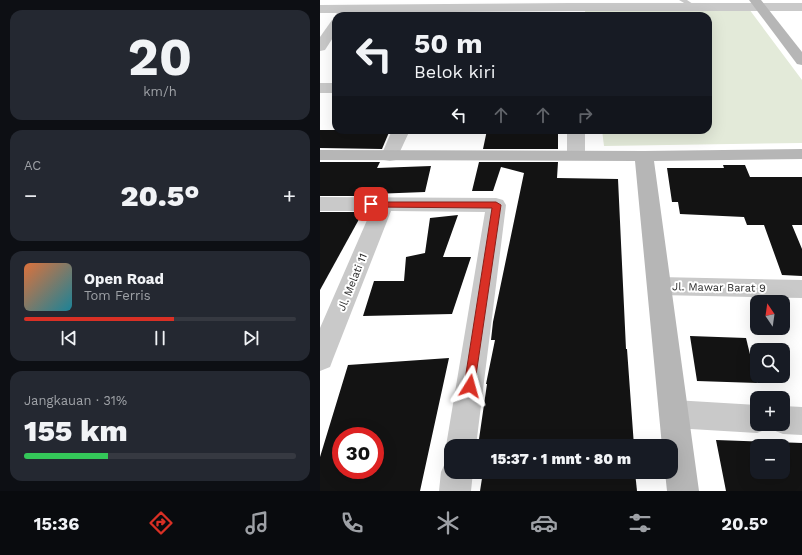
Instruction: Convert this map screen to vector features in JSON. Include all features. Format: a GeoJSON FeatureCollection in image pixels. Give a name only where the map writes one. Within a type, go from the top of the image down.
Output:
{"type":"FeatureCollection","features":[{"type":"Feature","properties":{"kind":"main road"},"geometry":{"type":"LineString","coordinates":[[757,3],[802,61]]}},
{"type":"Feature","properties":{"kind":"main road"},"geometry":{"type":"LineString","coordinates":[[320,156],[644,156],[802,154]]}},
{"type":"Feature","properties":{"kind":"main road"},"geometry":{"type":"LineString","coordinates":[[644,156],[683,491]]}},
{"type":"Feature","properties":{"kind":"street"},"geometry":{"type":"LineString","coordinates":[[320,9],[343,12],[446,12],[757,3],[802,7]]}},
{"type":"Feature","properties":{"kind":"street"},"geometry":{"type":"LineString","coordinates":[[320,46],[332,29]]}},
{"type":"Feature","properties":{"kind":"street"},"geometry":{"type":"LineString","coordinates":[[320,46],[332,46]]}},
{"type":"Feature","properties":{"kind":"street"},"geometry":{"type":"LineString","coordinates":[[320,88],[332,88]]}},
{"type":"Feature","properties":{"kind":"street"},"geometry":{"type":"LineString","coordinates":[[390,156],[400,134]]}},
{"type":"Feature","properties":{"kind":"street"},"geometry":{"type":"LineString","coordinates":[[576,134],[576,155]]}},
{"type":"Feature","properties":{"kind":"street"},"geometry":{"type":"LineString","coordinates":[[320,204],[496,205],[462,439]]}},
{"type":"Feature","properties":{"kind":"street","name":"Jl. Melati 11"},"geometry":{"type":"LineString","coordinates":[[320,359],[384,204]]}},
{"type":"Feature","properties":{"kind":"street","name":"Jl. Mawar Barat 9"},"geometry":{"type":"LineString","coordinates":[[659,286],[802,289]]}},
{"type":"Feature","properties":{"kind":"street"},"geometry":{"type":"LineString","coordinates":[[674,414],[750,419]]}},
{"type":"Feature","properties":{"kind":"street"},"geometry":{"type":"LineString","coordinates":[[790,420],[802,421]]}},
{"type":"Feature","properties":{"kind":"street"},"geometry":{"type":"LineString","coordinates":[[455,491],[457,479]]}},
{"type":"Feature","properties":{"kind":"lane"},"geometry":{"type":"LineString","coordinates":[[682,0],[693,6]]}},
{"type":"Feature","properties":{"kind":"green space"},"geometry":{"type":"Polygon","coordinates":[[[749,9],[802,80],[802,143],[604,146],[602,134],[712,134],[712,12],[585,11],[749,9]]]}},
{"type":"Feature","properties":{"kind":"building"},"geometry":{"type":"Polygon","coordinates":[[[320,130],[332,130],[332,134],[388,134],[382,149],[320,148],[320,130]]]}},
{"type":"Feature","properties":{"kind":"building"},"geometry":{"type":"Polygon","coordinates":[[[486,134],[558,134],[558,149],[483,149],[486,134]]]}},
{"type":"Feature","properties":{"kind":"building"},"geometry":{"type":"Polygon","coordinates":[[[320,162],[380,162],[377,168],[431,166],[425,192],[373,194],[372,196],[320,196],[320,162]]]}},
{"type":"Feature","properties":{"kind":"building"},"geometry":{"type":"Polygon","coordinates":[[[479,162],[558,162],[557,178],[618,179],[626,349],[633,439],[479,439],[486,384],[495,340],[491,340],[493,322],[524,173],[501,167],[493,191],[472,191],[479,162]]]}},
{"type":"Feature","properties":{"kind":"building"},"geometry":{"type":"Polygon","coordinates":[[[723,165],[745,165],[750,177],[802,177],[802,225],[792,225],[802,249],[802,276],[782,275],[764,225],[747,225],[744,217],[680,214],[678,202],[672,202],[667,168],[724,168],[723,165]]]}},
{"type":"Feature","properties":{"kind":"building"},"geometry":{"type":"Polygon","coordinates":[[[320,212],[363,212],[320,290],[320,212]]]}},
{"type":"Feature","properties":{"kind":"building"},"geometry":{"type":"Polygon","coordinates":[[[458,215],[443,257],[471,257],[452,314],[363,316],[374,281],[404,281],[406,257],[425,253],[430,218],[458,215]]]}},
{"type":"Feature","properties":{"kind":"building"},"geometry":{"type":"Polygon","coordinates":[[[690,336],[746,338],[750,354],[750,383],[697,381],[690,336]]]}},
{"type":"Feature","properties":{"kind":"building"},"geometry":{"type":"Polygon","coordinates":[[[449,358],[420,491],[320,491],[320,457],[348,365],[449,358]]]}},
{"type":"Feature","properties":{"kind":"building"},"geometry":{"type":"Polygon","coordinates":[[[716,440],[750,441],[750,479],[790,479],[790,443],[802,443],[802,491],[726,491],[716,440]]]}},
{"type":"Feature","properties":{"kind":"building"},"geometry":{"type":"Polygon","coordinates":[[[482,479],[636,479],[637,491],[480,491],[482,479]]]}},
{"type":"Feature","properties":{"kind":"route"},"geometry":{"type":"LineString","coordinates":[[371,204],[496,205],[470,386]]}}]}
